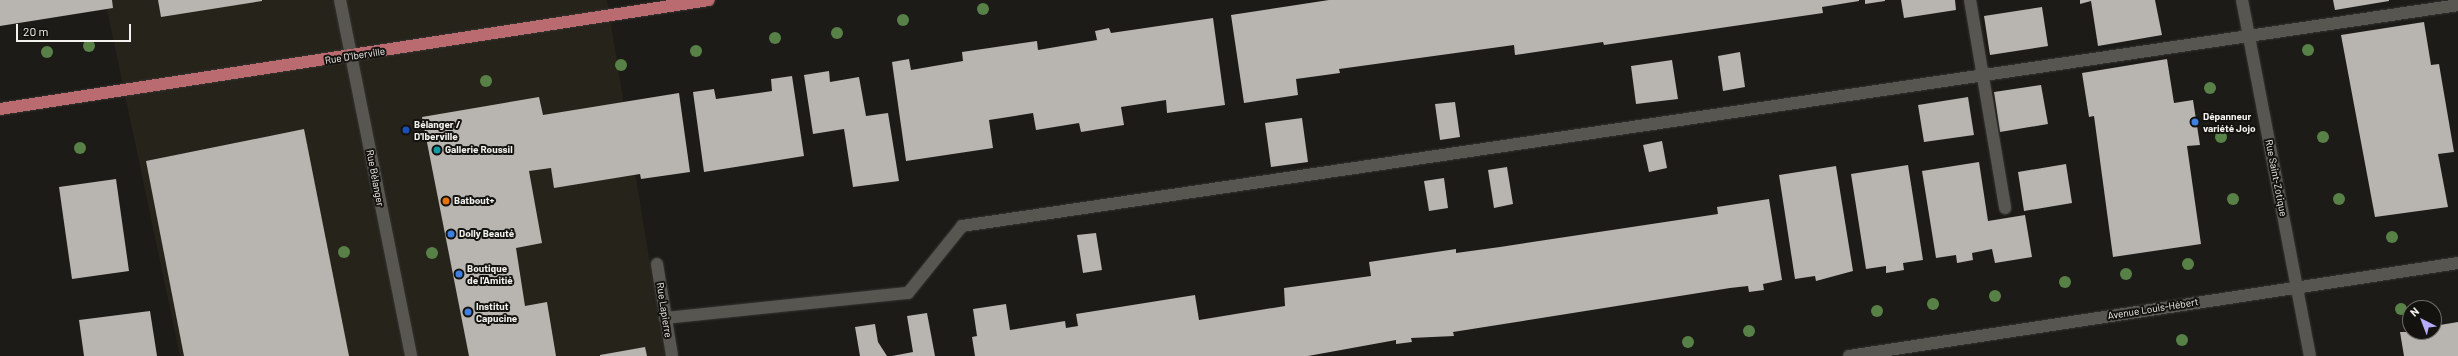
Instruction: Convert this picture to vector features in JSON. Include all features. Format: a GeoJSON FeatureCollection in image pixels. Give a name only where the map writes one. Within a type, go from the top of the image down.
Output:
{"type":"FeatureCollection","features":[{"type":"Feature","properties":{"kind":"main road","name":"Rue D'Iberville"},"geometry":{"type":"LineString","coordinates":[[0,109],[351,57],[709,0]]}},
{"type":"Feature","properties":{"kind":"street","name":"Rue Bélanger"},"geometry":{"type":"LineString","coordinates":[[340,0],[411,356]]}},
{"type":"Feature","properties":{"kind":"street"},"geometry":{"type":"LineString","coordinates":[[1970,0],[2005,208]]}},
{"type":"Feature","properties":{"kind":"street","name":"Rue Saint-Zotique"},"geometry":{"type":"LineString","coordinates":[[2242,0],[2310,356]]}},
{"type":"Feature","properties":{"kind":"street"},"geometry":{"type":"LineString","coordinates":[[665,318],[908,293],[962,226],[2458,5]]}},
{"type":"Feature","properties":{"kind":"street","name":"Avenue Louis-Hébert"},"geometry":{"type":"LineString","coordinates":[[1849,356],[2297,286],[2458,263]]}},
{"type":"Feature","properties":{"kind":"street","name":"Rue Lapierre"},"geometry":{"type":"LineString","coordinates":[[657,264],[672,356]]}},
{"type":"Feature","properties":{"kind":"shaded area"},"geometry":{"type":"Polygon","coordinates":[[[105,0],[607,0],[665,356],[180,356],[105,0]]]}},
{"type":"Feature","properties":{"kind":"building"},"geometry":{"type":"Polygon","coordinates":[[[0,0],[112,0],[113,8],[0,26],[0,0]]]}},
{"type":"Feature","properties":{"kind":"building"},"geometry":{"type":"Polygon","coordinates":[[[158,0],[262,0],[262,1],[161,17],[158,0]]]}},
{"type":"Feature","properties":{"kind":"building"},"geometry":{"type":"Polygon","coordinates":[[[1329,0],[1859,1],[1822,7],[1823,13],[1604,45],[1603,42],[1515,55],[1514,45],[1339,69],[1340,73],[1296,79],[1298,95],[1244,103],[1231,15],[1329,0]]]}},
{"type":"Feature","properties":{"kind":"building"},"geometry":{"type":"Polygon","coordinates":[[[1865,0],[1885,0],[1885,1],[1865,4],[1865,0]]]}},
{"type":"Feature","properties":{"kind":"building"},"geometry":{"type":"Polygon","coordinates":[[[1901,0],[1955,0],[1956,10],[1904,18],[1901,0]]]}},
{"type":"Feature","properties":{"kind":"building"},"geometry":{"type":"Polygon","coordinates":[[[2080,0],[2155,0],[2162,35],[2098,46],[2091,1],[2080,4],[2080,0]]]}},
{"type":"Feature","properties":{"kind":"building"},"geometry":{"type":"Polygon","coordinates":[[[2333,0],[2389,0],[2389,1],[2335,10],[2333,0]]]}},
{"type":"Feature","properties":{"kind":"building"},"geometry":{"type":"Polygon","coordinates":[[[2042,7],[2048,46],[1990,55],[1984,16],[2042,7]]]}},
{"type":"Feature","properties":{"kind":"building"},"geometry":{"type":"Polygon","coordinates":[[[1213,18],[1225,105],[1167,113],[1166,100],[1121,107],[1124,125],[1081,132],[1079,123],[1036,130],[1033,113],[989,120],[993,148],[906,161],[892,62],[909,59],[911,70],[963,61],[962,52],[1037,41],[1038,50],[1097,40],[1095,31],[1109,28],[1111,33],[1213,18]]]}},
{"type":"Feature","properties":{"kind":"building"},"geometry":{"type":"Polygon","coordinates":[[[2424,22],[2431,65],[2439,64],[2454,152],[2438,154],[2448,207],[2375,217],[2341,35],[2424,22]]]}},
{"type":"Feature","properties":{"kind":"building"},"geometry":{"type":"Polygon","coordinates":[[[1740,52],[1745,87],[1723,91],[1718,56],[1740,52]]]}},
{"type":"Feature","properties":{"kind":"building"},"geometry":{"type":"Polygon","coordinates":[[[2167,59],[2174,103],[2193,100],[2200,145],[2187,146],[2201,244],[2113,257],[2094,116],[2089,117],[2082,73],[2167,59]]]}},
{"type":"Feature","properties":{"kind":"building"},"geometry":{"type":"Polygon","coordinates":[[[1672,60],[1678,99],[1636,104],[1631,66],[1672,60]]]}},
{"type":"Feature","properties":{"kind":"building"},"geometry":{"type":"Polygon","coordinates":[[[829,71],[830,82],[859,77],[866,116],[888,113],[899,181],[853,187],[844,129],[813,134],[804,75],[829,71]]]}},
{"type":"Feature","properties":{"kind":"building"},"geometry":{"type":"Polygon","coordinates":[[[792,76],[804,156],[704,172],[693,92],[714,89],[716,99],[772,91],[771,79],[792,76]]]}},
{"type":"Feature","properties":{"kind":"building"},"geometry":{"type":"Polygon","coordinates":[[[2041,85],[2048,124],[2000,132],[1994,92],[2041,85]]]}},
{"type":"Feature","properties":{"kind":"building"},"geometry":{"type":"Polygon","coordinates":[[[679,93],[690,172],[641,179],[640,174],[554,188],[551,168],[529,171],[542,243],[516,248],[525,306],[547,302],[556,356],[469,356],[422,117],[539,97],[543,115],[679,93]]]}},
{"type":"Feature","properties":{"kind":"building"},"geometry":{"type":"Polygon","coordinates":[[[1968,97],[1974,135],[1924,142],[1918,105],[1968,97]]]}},
{"type":"Feature","properties":{"kind":"building"},"geometry":{"type":"Polygon","coordinates":[[[1455,102],[1460,137],[1440,140],[1435,104],[1455,102]]]}},
{"type":"Feature","properties":{"kind":"building"},"geometry":{"type":"Polygon","coordinates":[[[1302,118],[1308,162],[1271,167],[1265,123],[1302,118]]]}},
{"type":"Feature","properties":{"kind":"building"},"geometry":{"type":"Polygon","coordinates":[[[304,129],[349,356],[184,356],[146,161],[304,129]]]}},
{"type":"Feature","properties":{"kind":"building"},"geometry":{"type":"Polygon","coordinates":[[[1662,141],[1667,168],[1649,172],[1643,145],[1662,141]]]}},
{"type":"Feature","properties":{"kind":"building"},"geometry":{"type":"Polygon","coordinates":[[[1979,162],[1988,221],[2025,215],[2032,257],[1995,263],[1992,249],[1972,253],[1973,260],[1957,263],[1956,255],[1936,258],[1922,171],[1979,162]]]}},
{"type":"Feature","properties":{"kind":"building"},"geometry":{"type":"Polygon","coordinates":[[[2066,164],[2072,203],[2024,211],[2018,172],[2066,164]]]}},
{"type":"Feature","properties":{"kind":"building"},"geometry":{"type":"Polygon","coordinates":[[[1908,165],[1923,260],[1903,263],[1904,270],[1886,273],[1886,266],[1866,269],[1851,174],[1908,165]]]}},
{"type":"Feature","properties":{"kind":"building"},"geometry":{"type":"Polygon","coordinates":[[[1836,166],[1853,271],[1816,281],[1815,276],[1795,279],[1779,175],[1836,166]]]}},
{"type":"Feature","properties":{"kind":"building"},"geometry":{"type":"Polygon","coordinates":[[[1507,167],[1513,204],[1494,208],[1488,170],[1507,167]]]}},
{"type":"Feature","properties":{"kind":"building"},"geometry":{"type":"Polygon","coordinates":[[[1444,178],[1448,208],[1429,211],[1424,181],[1444,178]]]}},
{"type":"Feature","properties":{"kind":"building"},"geometry":{"type":"Polygon","coordinates":[[[116,179],[129,271],[72,279],[59,187],[116,179]]]}},
{"type":"Feature","properties":{"kind":"building"},"geometry":{"type":"Polygon","coordinates":[[[1769,199],[1782,280],[1763,284],[1764,290],[1749,292],[1748,286],[1730,288],[1453,332],[1454,336],[1411,338],[1412,342],[1396,344],[1396,340],[1308,356],[975,356],[972,337],[977,336],[973,309],[1006,304],[1010,330],[1065,321],[1066,328],[1078,326],[1076,314],[1195,295],[1199,320],[1285,306],[1284,288],[1371,276],[1369,262],[1456,249],[1456,253],[1500,247],[1718,214],[1717,207],[1769,199]]]}},
{"type":"Feature","properties":{"kind":"building"},"geometry":{"type":"Polygon","coordinates":[[[1096,233],[1102,270],[1083,273],[1077,235],[1096,233]]]}},
{"type":"Feature","properties":{"kind":"building"},"geometry":{"type":"Polygon","coordinates":[[[150,311],[157,356],[84,356],[79,320],[150,311]]]}},
{"type":"Feature","properties":{"kind":"building"},"geometry":{"type":"Polygon","coordinates":[[[927,313],[935,356],[892,356],[913,352],[907,316],[927,313]]]}},
{"type":"Feature","properties":{"kind":"building"},"geometry":{"type":"Polygon","coordinates":[[[2458,322],[2458,356],[2404,356],[2400,332],[2402,332],[2402,340],[2442,340],[2442,325],[2458,322]]]}},
{"type":"Feature","properties":{"kind":"building"},"geometry":{"type":"Polygon","coordinates":[[[875,324],[878,342],[887,356],[860,356],[855,327],[875,324]]]}},
{"type":"Feature","properties":{"kind":"building"},"geometry":{"type":"Polygon","coordinates":[[[645,347],[647,356],[600,356],[600,355],[645,347]]]}},
{"type":"Feature","properties":{"kind":"place","name":"Dépanneur variété Jojo"},"geometry":{"type":"Point","coordinates":[2195,122]}},
{"type":"Feature","properties":{"kind":"place","name":"Bélanger / D'Iberville"},"geometry":{"type":"Point","coordinates":[406,130]}},
{"type":"Feature","properties":{"kind":"place","name":"Gallerie Roussil"},"geometry":{"type":"Point","coordinates":[437,150]}},
{"type":"Feature","properties":{"kind":"place","name":"Batbout+"},"geometry":{"type":"Point","coordinates":[446,201]}},
{"type":"Feature","properties":{"kind":"place","name":"Dolly Beauté"},"geometry":{"type":"Point","coordinates":[451,234]}},
{"type":"Feature","properties":{"kind":"place","name":"Boutique de l'Amitié"},"geometry":{"type":"Point","coordinates":[459,274]}},
{"type":"Feature","properties":{"kind":"place","name":"Institut Capucine"},"geometry":{"type":"Point","coordinates":[468,312]}}]}
